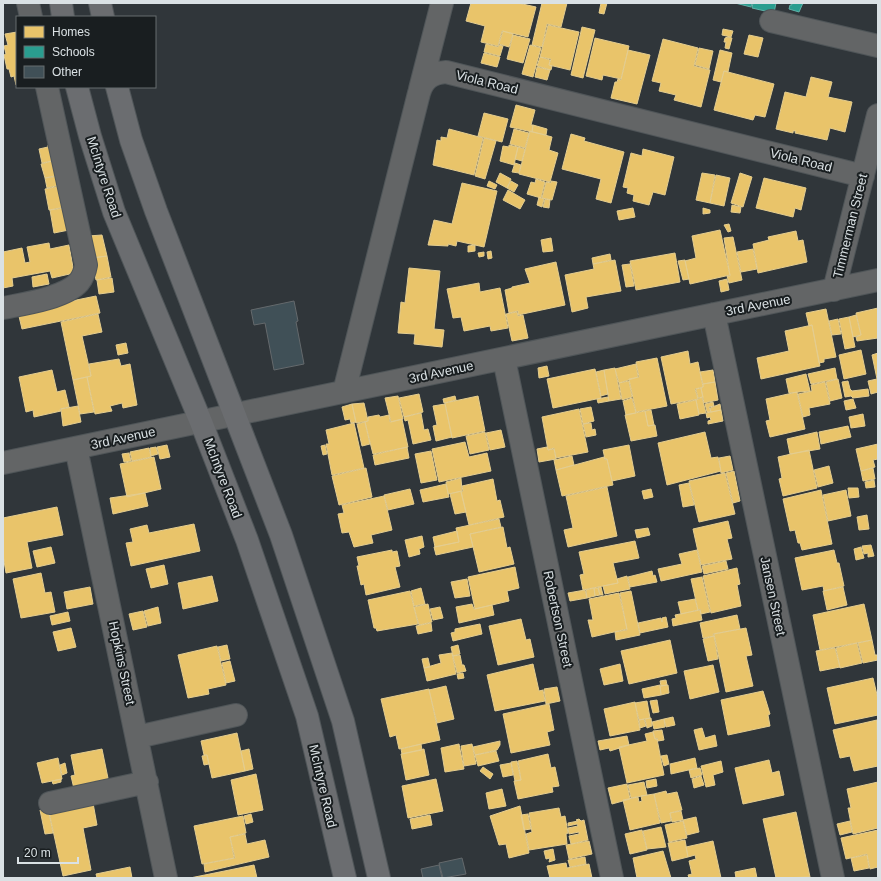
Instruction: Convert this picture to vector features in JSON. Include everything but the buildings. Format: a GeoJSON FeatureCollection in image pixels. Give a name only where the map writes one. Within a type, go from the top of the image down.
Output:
{"type":"FeatureCollection","features":[{"type":"Feature","properties":{"kind":"main road"},"geometry":{"type":"LineString","coordinates":[[61,3],[63,16]]}},
{"type":"Feature","properties":{"kind":"main road"},"geometry":{"type":"LineString","coordinates":[[100,3],[103,16]]}},
{"type":"Feature","properties":{"kind":"main road","name":"McIntyre Road"},"geometry":{"type":"LineString","coordinates":[[77,88],[90,136],[114,212],[201,422],[247,540],[307,716],[345,878]]}},
{"type":"Feature","properties":{"kind":"main road"},"geometry":{"type":"LineString","coordinates":[[117,88],[131,140],[151,197],[281,535],[343,721],[379,878]]}},
{"type":"Feature","properties":{"kind":"street"},"geometry":{"type":"LineString","coordinates":[[28,3],[32,16]]}},
{"type":"Feature","properties":{"kind":"street"},"geometry":{"type":"LineString","coordinates":[[419,93],[442,3]]}},
{"type":"Feature","properties":{"kind":"street"},"geometry":{"type":"LineString","coordinates":[[771,21],[878,46]]}},
{"type":"Feature","properties":{"kind":"street","name":"Viola Road"},"geometry":{"type":"LineString","coordinates":[[344,392],[419,93],[422,85],[432,75],[446,72],[863,176]]}},
{"type":"Feature","properties":{"kind":"street"},"geometry":{"type":"LineString","coordinates":[[3,308],[46,298],[71,288],[79,282],[84,275],[86,265],[47,88]]}},
{"type":"Feature","properties":{"kind":"street","name":"Timmerman Street"},"geometry":{"type":"LineString","coordinates":[[834,290],[878,115]]}},
{"type":"Feature","properties":{"kind":"street","name":"3rd Avenue"},"geometry":{"type":"LineString","coordinates":[[3,463],[878,280]]}},
{"type":"Feature","properties":{"kind":"street","name":"Jansen Street"},"geometry":{"type":"LineString","coordinates":[[714,314],[833,878]]}},
{"type":"Feature","properties":{"kind":"street","name":"Robertson Street"},"geometry":{"type":"LineString","coordinates":[[504,359],[612,878]]}},
{"type":"Feature","properties":{"kind":"street","name":"Hopkins Street"},"geometry":{"type":"LineString","coordinates":[[76,448],[138,737],[166,878]]}},
{"type":"Feature","properties":{"kind":"street"},"geometry":{"type":"LineString","coordinates":[[138,737],[236,715]]}},
{"type":"Feature","properties":{"kind":"street"},"geometry":{"type":"LineString","coordinates":[[50,803],[147,782]]}}]}
